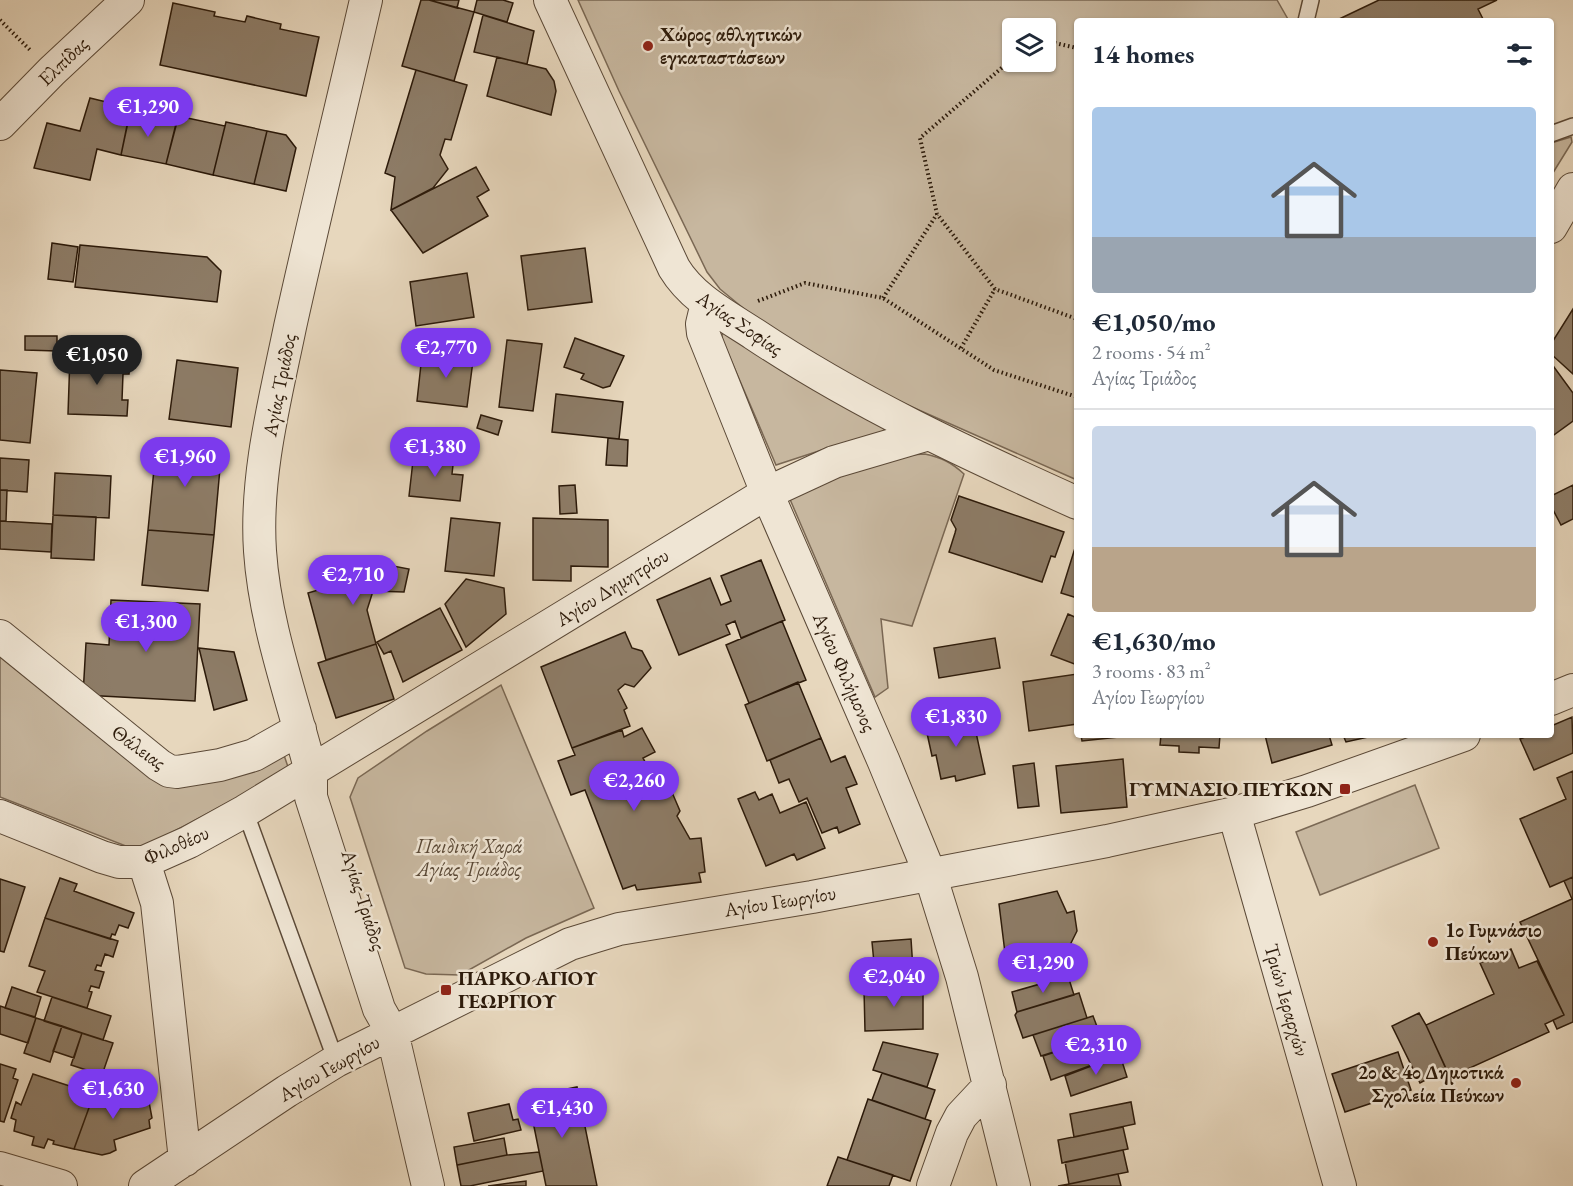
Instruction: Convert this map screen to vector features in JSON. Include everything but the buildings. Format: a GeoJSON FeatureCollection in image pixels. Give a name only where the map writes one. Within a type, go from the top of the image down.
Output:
{"type":"FeatureCollection","features":[{"type":"Feature","properties":{"kind":"street","name":"Ελπίδας"},"geometry":{"type":"LineString","coordinates":[[0,124],[52,71],[128,0]]}},
{"type":"Feature","properties":{"kind":"street","name":"Αγίας Τριάδος"},"geometry":{"type":"LineString","coordinates":[[366,0],[281,369],[261,488],[260,550],[274,631],[311,772],[332,801],[398,1004],[399,1012],[392,1032],[428,1186]]}},
{"type":"Feature","properties":{"kind":"street","name":"Αγίας Σοφίας"},"geometry":{"type":"LineString","coordinates":[[550,0],[674,268],[687,286],[719,310],[832,384],[929,434],[1074,502]]}},
{"type":"Feature","properties":{"kind":"street"},"geometry":{"type":"LineString","coordinates":[[1554,222],[1573,189]]}},
{"type":"Feature","properties":{"kind":"street","name":"Αγίου Φιλήμονος"},"geometry":{"type":"LineString","coordinates":[[719,310],[702,324],[703,333],[766,493],[884,762],[930,874],[962,977],[1014,1186]]}},
{"type":"Feature","properties":{"kind":"street","name":"Αγίου Δημητρίου"},"geometry":{"type":"LineString","coordinates":[[311,772],[766,493],[834,462],[929,434]]}},
{"type":"Feature","properties":{"kind":"street","name":"Θάλειας"},"geometry":{"type":"LineString","coordinates":[[0,636],[109,726],[169,771],[177,772],[220,765],[254,755],[300,729]]}},
{"type":"Feature","properties":{"kind":"street"},"geometry":{"type":"LineString","coordinates":[[1554,698],[1573,690]]}},
{"type":"Feature","properties":{"kind":"street","name":"Αγίου Γεωργίου"},"geometry":{"type":"LineString","coordinates":[[145,1186],[287,1091],[336,1062],[570,944],[619,929],[812,897],[1107,841],[1234,813],[1307,791],[1456,738]]}},
{"type":"Feature","properties":{"kind":"street","name":"Φιλοθέου"},"geometry":{"type":"LineString","coordinates":[[0,816],[102,857],[130,863],[144,862],[189,842],[311,772]]}},
{"type":"Feature","properties":{"kind":"street","name":"Τριών Ιεραρχών"},"geometry":{"type":"LineString","coordinates":[[1234,813],[1340,1186]]}},
{"type":"Feature","properties":{"kind":"street"},"geometry":{"type":"LineString","coordinates":[[144,862],[157,903],[185,1160]]}},
{"type":"Feature","properties":{"kind":"street"},"geometry":{"type":"LineString","coordinates":[[933,1186],[952,1133],[961,1116],[990,1085]]}},
{"type":"Feature","properties":{"kind":"street"},"geometry":{"type":"LineString","coordinates":[[0,1168],[61,1186]]}},
{"type":"Feature","properties":{"kind":"lane"},"geometry":{"type":"LineString","coordinates":[[1307,18],[1311,0]]}},
{"type":"Feature","properties":{"kind":"lane"},"geometry":{"type":"LineString","coordinates":[[1554,133],[1573,126]]}},
{"type":"Feature","properties":{"kind":"lane"},"geometry":{"type":"LineString","coordinates":[[245,811],[336,1062]]}},
{"type":"Feature","properties":{"kind":"path"},"geometry":{"type":"LineString","coordinates":[[0,20],[52,71]]}},
{"type":"Feature","properties":{"kind":"path"},"geometry":{"type":"LineString","coordinates":[[1056,43],[1074,47]]}},
{"type":"Feature","properties":{"kind":"path"},"geometry":{"type":"LineString","coordinates":[[1002,67],[920,138],[937,214],[995,289],[1074,318]]}},
{"type":"Feature","properties":{"kind":"path"},"geometry":{"type":"LineString","coordinates":[[883,298],[937,214]]}},
{"type":"Feature","properties":{"kind":"path"},"geometry":{"type":"LineString","coordinates":[[719,310],[742,307],[805,284],[883,298],[994,370],[1074,396]]}},
{"type":"Feature","properties":{"kind":"path"},"geometry":{"type":"LineString","coordinates":[[961,348],[995,289]]}},
{"type":"Feature","properties":{"kind":"green space"},"geometry":{"type":"Polygon","coordinates":[[[578,0],[1277,0],[1287,18],[1074,18],[1074,479],[860,384],[754,317],[720,289],[707,272],[619,91],[578,0]]]}},
{"type":"Feature","properties":{"kind":"green space"},"geometry":{"type":"Polygon","coordinates":[[[1571,137],[1572,142],[1554,171],[1554,142],[1571,137]]]}},
{"type":"Feature","properties":{"kind":"green space"},"geometry":{"type":"Polygon","coordinates":[[[724,332],[886,427],[881,435],[828,448],[776,465],[722,339],[724,332]]]}},
{"type":"Feature","properties":{"kind":"green space"},"geometry":{"type":"Polygon","coordinates":[[[925,454],[946,461],[964,474],[912,626],[881,619],[888,688],[875,697],[789,497],[892,456],[925,454]]]}},
{"type":"Feature","properties":{"kind":"green space"},"geometry":{"type":"Polygon","coordinates":[[[0,655],[151,776],[282,749],[289,770],[136,850],[0,797],[0,655]]]}},
{"type":"Feature","properties":{"kind":"green space","name":"Παιδική Χαρά Αγίας Τριάδος"},"geometry":{"type":"Polygon","coordinates":[[[501,685],[594,908],[526,938],[460,975],[426,974],[405,968],[350,797],[358,778],[501,685]]]}},
{"type":"Feature","properties":{"kind":"green space"},"geometry":{"type":"Polygon","coordinates":[[[1415,785],[1439,848],[1320,895],[1296,832],[1415,785]]]}},
{"type":"Feature","properties":{"kind":"place","name":"Χώρος αθλητικών εγκαταστάσεων"},"geometry":{"type":"Point","coordinates":[648,46]}},
{"type":"Feature","properties":{"kind":"place","name":"ΓΥΜΝΑΣΙΟ ΠΕΥΚΩΝ"},"geometry":{"type":"Point","coordinates":[1345,789]}},
{"type":"Feature","properties":{"kind":"place","name":"1ο Γυμνάσιο Πεύκων"},"geometry":{"type":"Point","coordinates":[1433,942]}},
{"type":"Feature","properties":{"kind":"place","name":"ΠΑΡΚΟ ΑΓΙΟΥ ΓΕΩΡΓΙΟΥ"},"geometry":{"type":"Point","coordinates":[446,990]}},
{"type":"Feature","properties":{"kind":"place","name":"2ο & 4ο Δημοτικά Σχολεία Πεύκων"},"geometry":{"type":"Point","coordinates":[1516,1083]}}]}
